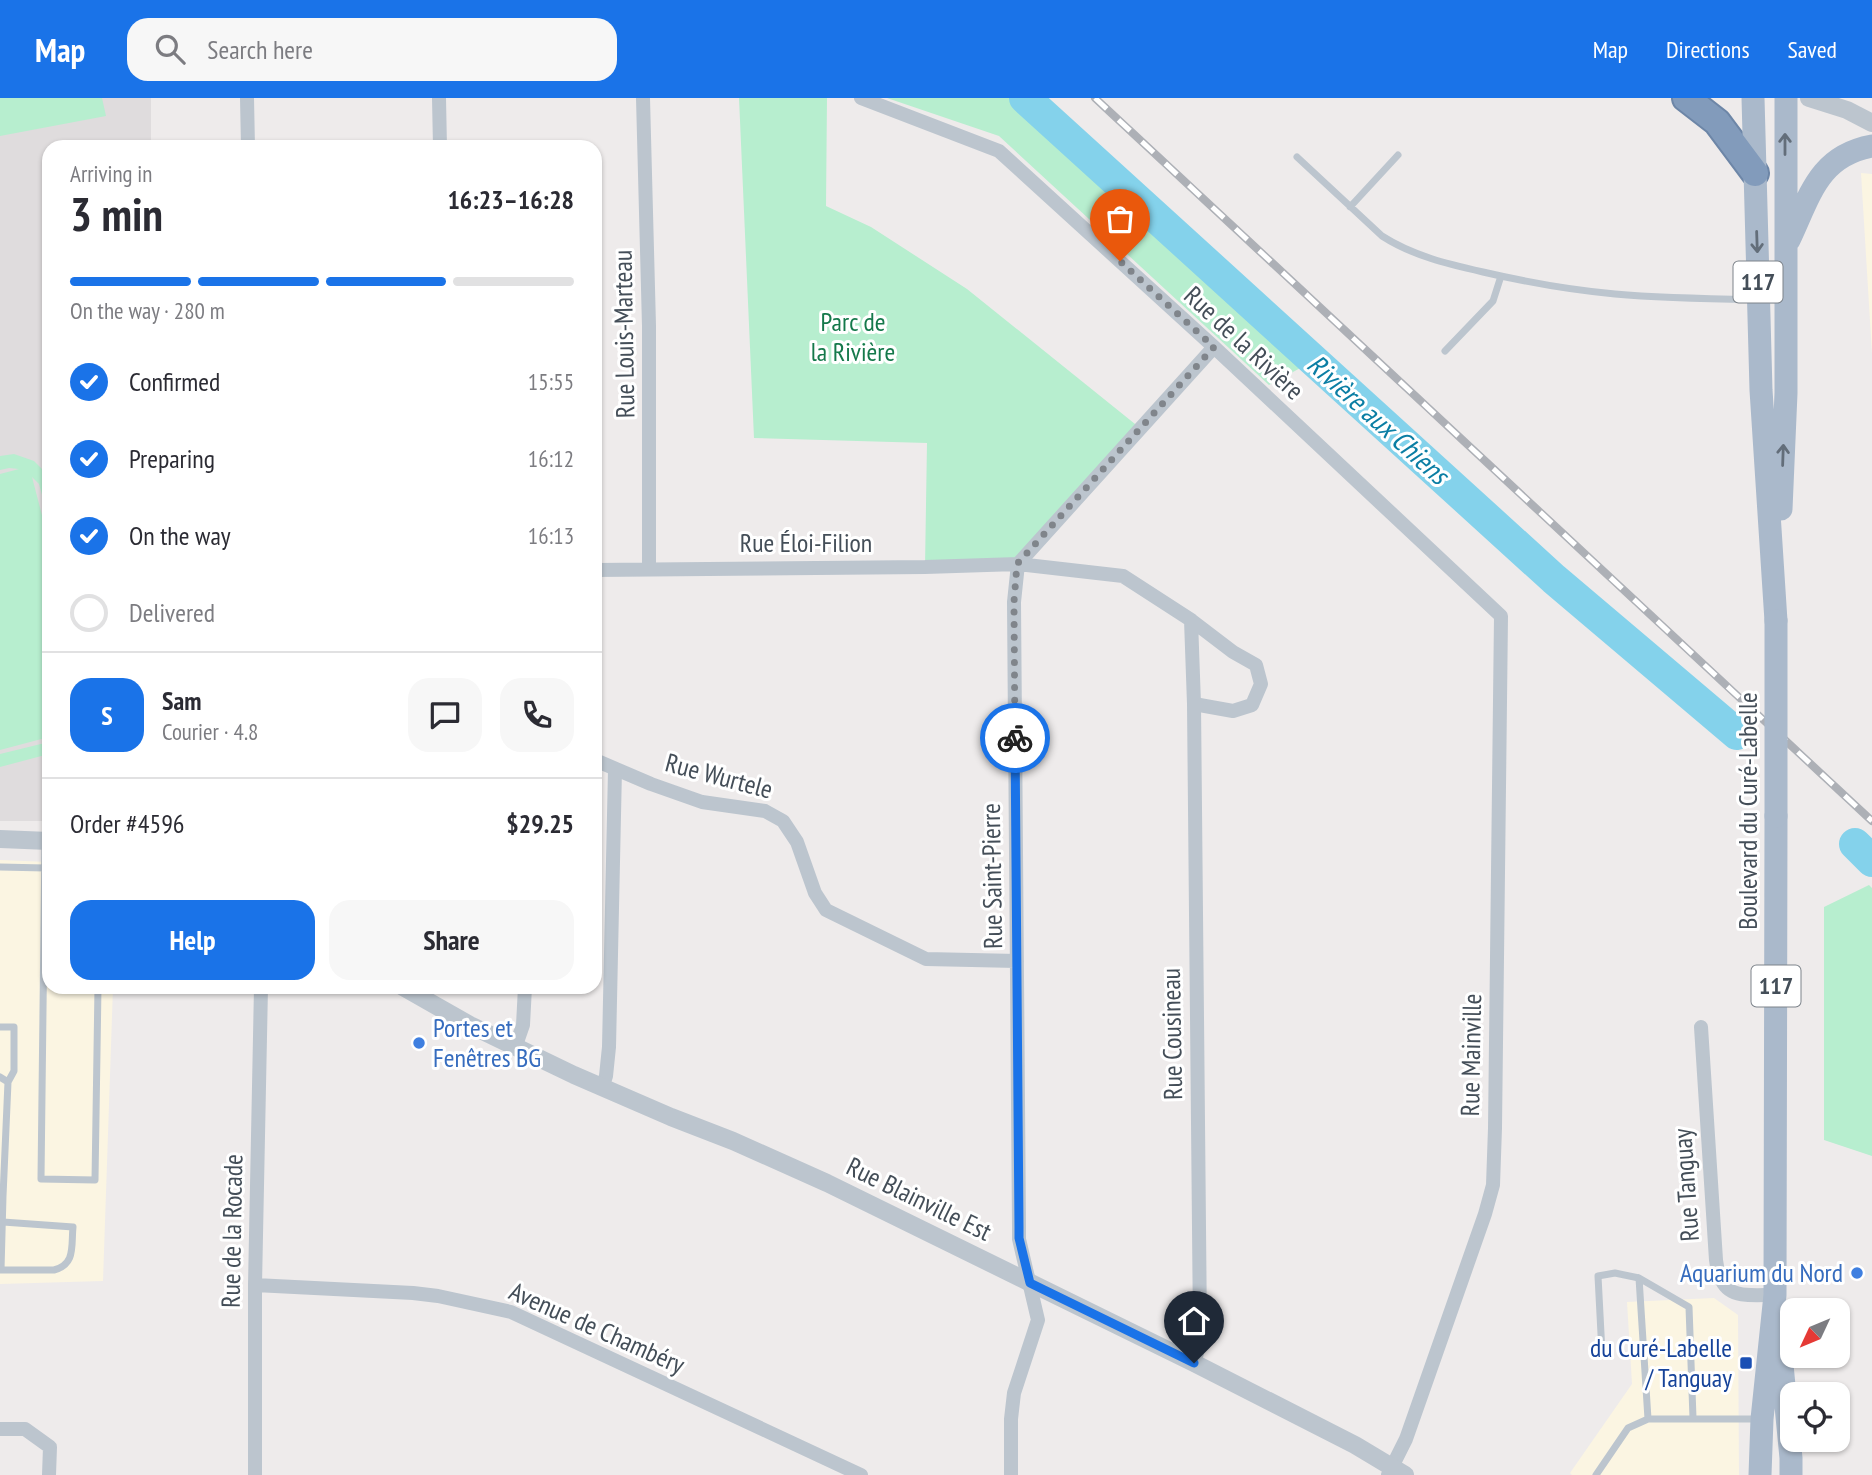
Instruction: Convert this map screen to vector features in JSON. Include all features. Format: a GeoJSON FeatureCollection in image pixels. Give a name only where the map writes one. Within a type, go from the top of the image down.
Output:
{"type":"FeatureCollection","features":[{"type":"Feature","properties":{"kind":"highway"},"geometry":{"type":"LineString","coordinates":[[1686,98],[1717,122],[1755,173]]}},
{"type":"Feature","properties":{"kind":"main road","name":"Boulevard du Curé-Labelle"},"geometry":{"type":"LineString","coordinates":[[1753,98],[1761,390],[1776,621]]}},
{"type":"Feature","properties":{"kind":"main road","name":"Boulevard du Curé-Labelle"},"geometry":{"type":"LineString","coordinates":[[1786,98],[1786,393],[1776,621],[1775,1295],[1791,1475]]}},
{"type":"Feature","properties":{"kind":"main road"},"geometry":{"type":"LineString","coordinates":[[1787,246],[1824,172],[1847,153],[1872,146]]}},
{"type":"Feature","properties":{"kind":"main road","name":"Boulevard du Curé-Labelle"},"geometry":{"type":"LineString","coordinates":[[1760,1475],[1762,1419],[1775,1295]]}},
{"type":"Feature","properties":{"kind":"street"},"geometry":{"type":"LineString","coordinates":[[247,98],[248,140]]}},
{"type":"Feature","properties":{"kind":"street"},"geometry":{"type":"LineString","coordinates":[[439,98],[440,140]]}},
{"type":"Feature","properties":{"kind":"street","name":"Rue Louis-Marteau"},"geometry":{"type":"LineString","coordinates":[[643,98],[649,326],[649,569]]}},
{"type":"Feature","properties":{"kind":"street","name":"Rue de la Rivière"},"geometry":{"type":"LineString","coordinates":[[861,98],[999,151],[1214,347],[1501,616]]}},
{"type":"Feature","properties":{"kind":"street"},"geometry":{"type":"LineString","coordinates":[[1809,98],[1847,110],[1872,123]]}},
{"type":"Feature","properties":{"kind":"street"},"geometry":{"type":"LineString","coordinates":[[1017,564],[1214,347]]}},
{"type":"Feature","properties":{"kind":"street"},"geometry":{"type":"LineString","coordinates":[[1017,564],[1123,576],[1256,665],[1261,684],[1252,705],[1233,711],[1194,704]]}},
{"type":"Feature","properties":{"kind":"street","name":"Rue Éloi-Filion"},"geometry":{"type":"LineString","coordinates":[[602,570],[1017,564]]}},
{"type":"Feature","properties":{"kind":"street","name":"Rue Saint-Pierre"},"geometry":{"type":"LineString","coordinates":[[1011,1475],[1014,1393],[1038,1320],[1019,1238],[1014,602],[1017,564]]}},
{"type":"Feature","properties":{"kind":"street","name":"Rue Mainville"},"geometry":{"type":"LineString","coordinates":[[1395,1473],[1493,1185],[1501,616]]}},
{"type":"Feature","properties":{"kind":"street","name":"Rue Cousineau"},"geometry":{"type":"LineString","coordinates":[[1191,620],[1200,1331],[1194,1363]]}},
{"type":"Feature","properties":{"kind":"street","name":"Rue Wurtele"},"geometry":{"type":"LineString","coordinates":[[602,763],[702,802],[765,811],[782,821],[797,842],[815,893],[826,910],[926,959],[1017,961]]}},
{"type":"Feature","properties":{"kind":"street"},"geometry":{"type":"LineString","coordinates":[[602,1088],[609,1047],[615,769]]}},
{"type":"Feature","properties":{"kind":"street"},"geometry":{"type":"LineString","coordinates":[[0,839],[42,841]]}},
{"type":"Feature","properties":{"kind":"street","name":"Rue de la Rocade"},"geometry":{"type":"LineString","coordinates":[[255,1475],[255,1285],[261,994]]}},
{"type":"Feature","properties":{"kind":"street","name":"Rue Blainville Est"},"geometry":{"type":"LineString","coordinates":[[415,994],[515,1048],[602,1088],[785,1163],[1311,1422],[1395,1473]]}},
{"type":"Feature","properties":{"kind":"street"},"geometry":{"type":"LineString","coordinates":[[515,1048],[523,1025],[525,994]]}},
{"type":"Feature","properties":{"kind":"street","name":"Rue Tanguay"},"geometry":{"type":"LineString","coordinates":[[1701,1027],[1718,1277],[1725,1287],[1735,1292],[1775,1295]]}},
{"type":"Feature","properties":{"kind":"street","name":"Avenue de Chambéry"},"geometry":{"type":"LineString","coordinates":[[255,1285],[413,1293],[511,1312],[861,1475]]}},
{"type":"Feature","properties":{"kind":"street"},"geometry":{"type":"LineString","coordinates":[[0,1429],[25,1429],[50,1447],[50,1475]]}},
{"type":"Feature","properties":{"kind":"lane"},"geometry":{"type":"LineString","coordinates":[[1350,207],[1398,155]]}},
{"type":"Feature","properties":{"kind":"lane"},"geometry":{"type":"LineString","coordinates":[[1297,157],[1382,236],[1398,247],[1452,265],[1569,289],[1617,295],[1786,300]]}},
{"type":"Feature","properties":{"kind":"lane"},"geometry":{"type":"LineString","coordinates":[[1444,351],[1493,301],[1501,276]]}},
{"type":"Feature","properties":{"kind":"lane"},"geometry":{"type":"LineString","coordinates":[[0,867],[42,868]]}},
{"type":"Feature","properties":{"kind":"lane"},"geometry":{"type":"LineString","coordinates":[[43,994],[41,1179],[95,1180],[98,994]]}},
{"type":"Feature","properties":{"kind":"lane"},"geometry":{"type":"LineString","coordinates":[[0,1027],[14,1027],[14,1071],[8,1082],[1,1270],[54,1270],[61,1268],[70,1259],[72,1227],[3,1222]]}},
{"type":"Feature","properties":{"kind":"lane"},"geometry":{"type":"LineString","coordinates":[[0,1077],[8,1082]]}},
{"type":"Feature","properties":{"kind":"lane"},"geometry":{"type":"LineString","coordinates":[[1602,1353],[1598,1276],[1615,1273],[1639,1278],[1689,1307],[1693,1418]]}},
{"type":"Feature","properties":{"kind":"lane"},"geometry":{"type":"LineString","coordinates":[[1639,1278],[1648,1419]]}},
{"type":"Feature","properties":{"kind":"lane"},"geometry":{"type":"LineString","coordinates":[[1596,1475],[1628,1428],[1648,1419],[1762,1419]]}},
{"type":"Feature","properties":{"kind":"shaded area"},"geometry":{"type":"Polygon","coordinates":[[[0,98],[151,98],[151,140],[42,140],[42,821],[0,821],[0,98]]]}},
{"type":"Feature","properties":{"kind":"shaded area"},"geometry":{"type":"Polygon","coordinates":[[[1861,173],[1872,174],[1872,354],[1861,173]]]}},
{"type":"Feature","properties":{"kind":"shaded area"},"geometry":{"type":"Polygon","coordinates":[[[0,860],[42,862],[42,994],[113,994],[103,1281],[0,1284],[0,860]]]}},
{"type":"Feature","properties":{"kind":"shaded area"},"geometry":{"type":"Polygon","coordinates":[[[1714,1298],[1738,1315],[1739,1475],[1572,1475],[1570,1473],[1632,1384],[1627,1302],[1714,1298]]]}},
{"type":"Feature","properties":{"kind":"green space"},"geometry":{"type":"Polygon","coordinates":[[[0,98],[102,98],[106,116],[0,136],[0,98]]]}},
{"type":"Feature","properties":{"kind":"green space","name":"Parc de la Rivière"},"geometry":{"type":"Polygon","coordinates":[[[739,98],[827,98],[826,206],[871,227],[967,289],[1140,428],[1018,564],[925,567],[927,443],[754,438],[739,98]]]}},
{"type":"Feature","properties":{"kind":"green space"},"geometry":{"type":"Polygon","coordinates":[[[887,98],[1019,98],[1315,360],[1269,385],[999,136],[887,98]]]}},
{"type":"Feature","properties":{"kind":"green space"},"geometry":{"type":"Polygon","coordinates":[[[14,454],[34,461],[42,469],[42,495],[39,484],[32,477],[42,515],[42,739],[0,750],[0,474],[19,469],[0,470],[0,456],[14,454]]]}},
{"type":"Feature","properties":{"kind":"green space"},"geometry":{"type":"Polygon","coordinates":[[[42,744],[42,756],[0,767],[0,754],[42,744]]]}},
{"type":"Feature","properties":{"kind":"green space"},"geometry":{"type":"Polygon","coordinates":[[[1869,885],[1872,888],[1872,1156],[1824,1140],[1824,907],[1869,885]]]}},
{"type":"Feature","properties":{"kind":"waterway","name":"Rivière aux Chiens"},"geometry":{"type":"LineString","coordinates":[[1025,98],[1554,579],[1737,734]]}},
{"type":"Feature","properties":{"kind":"waterway","name":"Rivière aux Chiens"},"geometry":{"type":"LineString","coordinates":[[1855,844],[1872,861]]}},
{"type":"Feature","properties":{"kind":"railway"},"geometry":{"type":"LineString","coordinates":[[1095,98],[1872,821]]}},
{"type":"Feature","properties":{"kind":"way so far"},"geometry":{"type":"LineString","coordinates":[[1015,738],[1014,602],[1017,564],[1214,347],[1120,261]]}},
{"type":"Feature","properties":{"kind":"place","name":"Portes et Fenêtres BG"},"geometry":{"type":"Point","coordinates":[419,1043]}},
{"type":"Feature","properties":{"kind":"place","name":"Aquarium du Nord"},"geometry":{"type":"Point","coordinates":[1857,1273]}},
{"type":"Feature","properties":{"kind":"place","name":"du Curé-Labelle / Tanguay"},"geometry":{"type":"Point","coordinates":[1746,1363]}},
{"type":"Feature","properties":{"kind":"route"},"geometry":{"type":"LineString","coordinates":[[1015,738],[1019,1238],[1030,1283],[1194,1363]]}}]}
